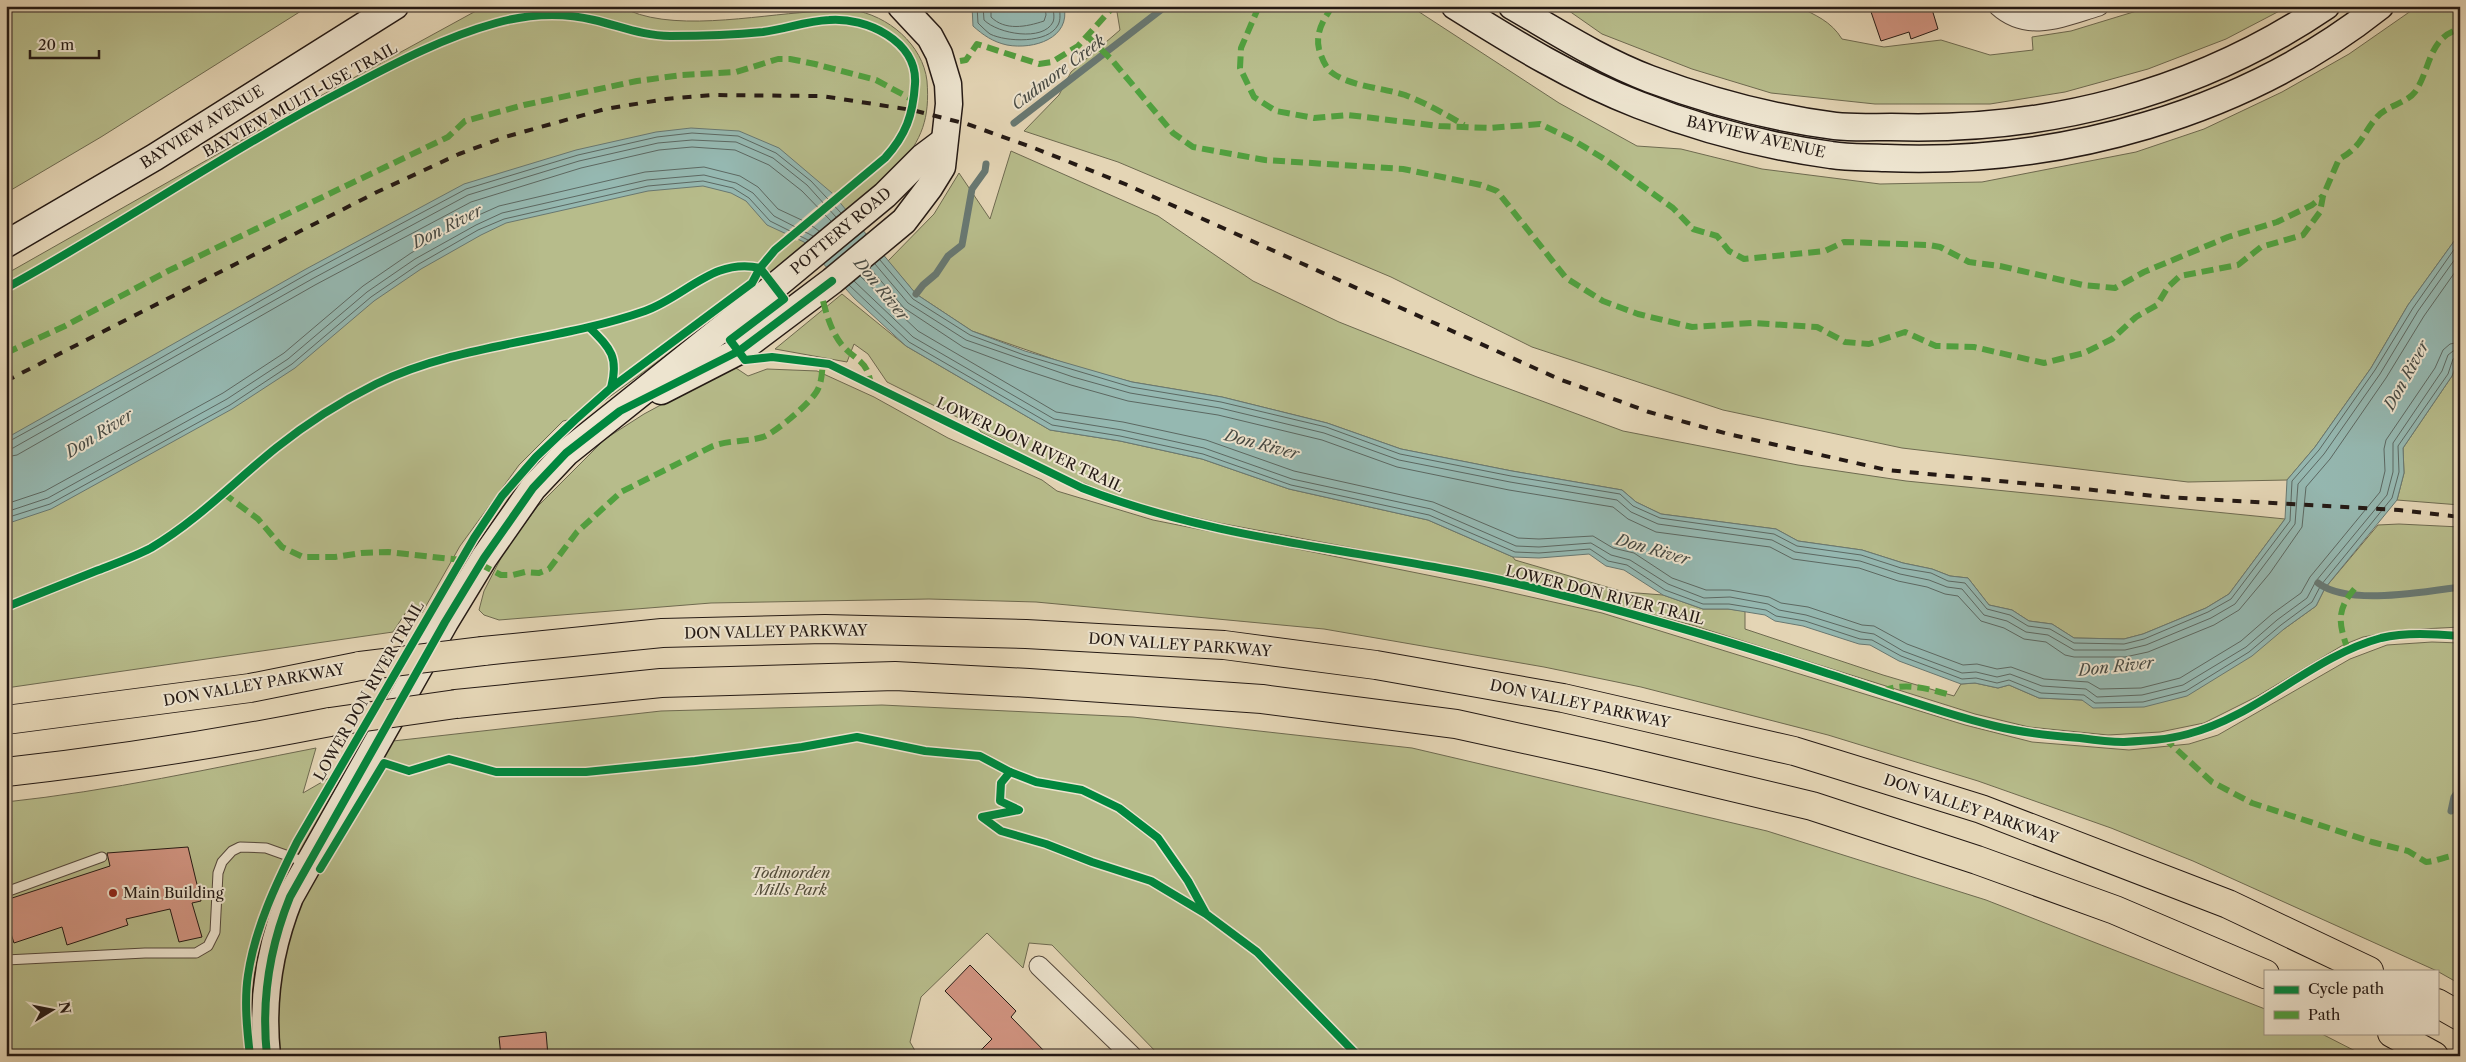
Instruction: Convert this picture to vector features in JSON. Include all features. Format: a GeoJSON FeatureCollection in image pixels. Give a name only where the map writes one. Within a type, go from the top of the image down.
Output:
{"type":"FeatureCollection","features":[{"type":"Feature","properties":{"kind":"highway","name":"DON VALLEY PARKWAY"},"geometry":{"type":"LineString","coordinates":[[6,720],[250,688],[360,666],[483,651],[662,633],[825,629],[1026,634],[1224,645],[1376,665],[1563,698],[1804,754],[1981,809],[2228,904],[2368,970]]}},
{"type":"Feature","properties":{"kind":"highway"},"geometry":{"type":"LineString","coordinates":[[6,772],[93,762],[225,743],[330,722],[456,704],[661,683],[894,676],[1262,699],[1456,724],[1602,756],[1812,806],[1977,860],[2115,910],[2264,974]]}},
{"type":"Feature","properties":{"kind":"highway"},"geometry":{"type":"LineString","coordinates":[[2438,1004],[2460,1016]]}},
{"type":"Feature","properties":{"kind":"highway"},"geometry":{"type":"LineString","coordinates":[[2394,1034],[2434,1056]]}},
{"type":"Feature","properties":{"kind":"main road","name":"BAYVIEW AVENUE"},"geometry":{"type":"LineString","coordinates":[[6,244],[155,157],[395,6]]}},
{"type":"Feature","properties":{"kind":"main road","name":"POTTERY ROAD"},"geometry":{"type":"LineString","coordinates":[[620,411],[739,351],[832,281],[913,212],[942,167],[943,142],[950,104],[943,64],[930,37],[901,6]]}},
{"type":"Feature","properties":{"kind":"main road","name":"BAYVIEW AVENUE"},"geometry":{"type":"LineString","coordinates":[[1455,6],[1583,81],[1639,105],[1703,127],[1771,144],[1834,156],[1924,160],[2013,154],[2083,142],[2135,129],[2193,110],[2266,78],[2309,54],[2380,6]]}},
{"type":"Feature","properties":{"kind":"main road","name":"BAYVIEW AVENUE"},"geometry":{"type":"LineString","coordinates":[[1512,6],[1609,60],[1648,79],[1713,100],[1835,126],[1927,128],[2012,124],[2126,99],[2186,80],[2243,54],[2303,22],[2326,6]]}},
{"type":"Feature","properties":{"kind":"main road","name":"POTTERY ROAD"},"geometry":{"type":"LineString","coordinates":[[267,1056],[265,994],[274,942],[290,897],[445,622],[504,527],[533,488],[566,453],[885,195],[923,157],[943,142]]}},
{"type":"Feature","properties":{"kind":"street"},"geometry":{"type":"LineString","coordinates":[[1998,6],[2024,22],[2053,20],[2099,6]]}},
{"type":"Feature","properties":{"kind":"street"},"geometry":{"type":"LineString","coordinates":[[1038,966],[1132,1056]]}},
{"type":"Feature","properties":{"kind":"lane"},"geometry":{"type":"LineString","coordinates":[[6,960],[196,952],[208,946],[216,932],[218,873],[222,862],[232,851],[240,847],[266,848],[308,863]]}},
{"type":"Feature","properties":{"kind":"lane"},"geometry":{"type":"LineString","coordinates":[[6,892],[102,857]]}},
{"type":"Feature","properties":{"kind":"green space"},"geometry":{"type":"Polygon","coordinates":[[[6,6],[309,6],[101,137],[6,193],[6,6]]]}},
{"type":"Feature","properties":{"kind":"green space"},"geometry":{"type":"Polygon","coordinates":[[[485,6],[620,6],[639,14],[662,19],[687,21],[712,21],[836,10],[852,10],[865,13],[878,18],[902,34],[919,55],[927,81],[928,94],[923,128],[919,138],[898,167],[756,290],[582,417],[563,421],[519,465],[460,546],[422,613],[410,606],[393,632],[6,688],[6,274],[304,105],[485,6]]]}},
{"type":"Feature","properties":{"kind":"green space"},"geometry":{"type":"Polygon","coordinates":[[[1116,6],[1410,6],[1559,103],[1637,146],[1681,149],[1762,169],[1880,184],[1982,182],[2136,152],[2204,129],[2282,92],[2349,54],[2418,6],[2460,6],[2460,233],[2408,305],[2371,368],[2315,447],[2287,480],[2188,482],[1902,448],[1723,410],[1532,347],[1391,277],[1118,162],[1024,131],[1059,95],[1071,72],[1120,30],[1116,6]]]}},
{"type":"Feature","properties":{"kind":"green space"},"geometry":{"type":"Polygon","coordinates":[[[1562,6],[1797,6],[1828,23],[1842,39],[1884,47],[1941,40],[1990,55],[2033,50],[2032,37],[2071,31],[2153,6],[2289,6],[2226,39],[2148,69],[2065,92],[1990,104],[1875,104],[1771,93],[1692,69],[1602,34],[1562,6]]]}},
{"type":"Feature","properties":{"kind":"green space"},"geometry":{"type":"Polygon","coordinates":[[[1011,151],[1158,216],[1253,281],[1339,322],[1477,377],[1623,431],[1798,465],[1906,481],[2285,519],[2229,594],[2206,608],[2143,634],[2124,639],[2074,638],[2052,624],[2029,621],[2012,610],[1989,605],[1968,578],[1950,576],[1932,569],[1903,563],[1862,550],[1798,541],[1776,529],[1661,514],[1636,502],[1622,490],[1401,449],[1327,423],[1222,397],[1132,382],[1076,367],[972,331],[916,294],[888,261],[934,214],[959,173],[990,219],[1011,151]]]}},
{"type":"Feature","properties":{"kind":"green space"},"geometry":{"type":"Polygon","coordinates":[[[842,294],[906,346],[1050,430],[1120,441],[1202,459],[1289,489],[1428,520],[1513,557],[1515,560],[1624,592],[1663,595],[1703,609],[1745,611],[1745,629],[1883,675],[1954,696],[1961,684],[1975,683],[1998,688],[2009,685],[2039,698],[2083,700],[2284,629],[2316,606],[2325,588],[2378,525],[2399,524],[2460,527],[2460,627],[2402,630],[2363,637],[2343,645],[2256,697],[2204,723],[2160,732],[2108,735],[2029,727],[1975,714],[1695,626],[1519,579],[1219,523],[1150,507],[1095,488],[1052,469],[981,432],[977,427],[887,382],[868,354],[854,344],[847,362],[775,349],[842,294]]]}},
{"type":"Feature","properties":{"kind":"green space"},"geometry":{"type":"Polygon","coordinates":[[[2460,355],[2460,505],[2397,500],[2404,473],[2403,448],[2452,376],[2460,355]]]}},
{"type":"Feature","properties":{"kind":"green space"},"geometry":{"type":"Polygon","coordinates":[[[733,366],[748,376],[767,369],[817,371],[874,397],[948,438],[1042,480],[1057,491],[1153,520],[1482,586],[1602,613],[1965,725],[2032,742],[2129,750],[2189,744],[2218,735],[2350,659],[2387,645],[2432,642],[2460,643],[2460,984],[2438,970],[2193,861],[2111,828],[1978,781],[1828,735],[1641,687],[1544,667],[1324,629],[1036,602],[929,599],[711,603],[499,620],[484,615],[479,610],[484,591],[504,552],[537,507],[605,439],[644,414],[733,366]]]}},
{"type":"Feature","properties":{"kind":"green space","name":"Todmorden Mills Park"},"geometry":{"type":"Polygon","coordinates":[[[882,705],[1133,717],[1412,748],[1767,831],[1986,900],[2264,1009],[2264,1034],[2322,1034],[2365,1056],[1160,1056],[1052,945],[1029,943],[1023,968],[987,933],[921,997],[910,1042],[918,1056],[6,1056],[6,802],[84,792],[316,748],[303,793],[393,741],[661,711],[882,705]]]}},
{"type":"Feature","properties":{"kind":"water"},"geometry":{"type":"Polygon","coordinates":[[[972,6],[1064,6],[1065,17],[1062,26],[1056,34],[1048,39],[1028,46],[1007,45],[988,38],[973,26],[972,6]]]}},
{"type":"Feature","properties":{"kind":"water","name":"Don River"},"geometry":{"type":"Polygon","coordinates":[[[691,128],[739,131],[779,148],[832,193],[916,294],[972,331],[1025,351],[1132,382],[1222,397],[1327,423],[1401,449],[1622,490],[1636,502],[1661,514],[1776,529],[1798,541],[1862,550],[1903,563],[1932,569],[1950,576],[1968,578],[1989,605],[2012,610],[2029,621],[2052,624],[2074,638],[2124,639],[2143,634],[2206,608],[2229,594],[2285,519],[2287,480],[2315,447],[2371,368],[2408,305],[2460,233],[2460,355],[2452,376],[2403,448],[2404,473],[2397,500],[2325,588],[2316,606],[2284,629],[2252,656],[2187,696],[2144,707],[2093,708],[2082,700],[2039,698],[2009,685],[1998,688],[1975,683],[1961,684],[1899,661],[1870,645],[1859,644],[1803,626],[1775,621],[1765,615],[1728,609],[1703,609],[1663,595],[1624,570],[1606,566],[1589,554],[1539,558],[1513,557],[1428,520],[1289,489],[1202,459],[1120,441],[1050,430],[906,346],[854,298],[804,242],[767,225],[746,201],[731,193],[703,186],[648,191],[506,223],[481,235],[421,269],[374,301],[295,368],[232,409],[51,509],[6,524],[6,440],[10,436],[306,269],[464,184],[576,150],[656,132],[691,128]]]}},
{"type":"Feature","properties":{"kind":"pier"},"geometry":{"type":"Polygon","coordinates":[[[834,192],[842,202],[797,241],[783,235],[834,192]]]}},
{"type":"Feature","properties":{"kind":"building"},"geometry":{"type":"Polygon","coordinates":[[[1869,6],[1931,6],[1938,29],[1911,39],[1909,32],[1881,41],[1869,6]]]}},
{"type":"Feature","properties":{"kind":"building","name":"Main Building"},"geometry":{"type":"Polygon","coordinates":[[[188,847],[201,901],[192,903],[202,937],[179,942],[170,909],[126,919],[128,925],[67,945],[62,927],[14,943],[6,918],[6,900],[110,866],[107,853],[188,847]]]}},
{"type":"Feature","properties":{"kind":"building"},"geometry":{"type":"Polygon","coordinates":[[[970,965],[1016,1011],[1011,1017],[1049,1056],[975,1056],[992,1039],[945,991],[970,965]]]}},
{"type":"Feature","properties":{"kind":"building"},"geometry":{"type":"Polygon","coordinates":[[[546,1032],[548,1056],[501,1056],[499,1037],[546,1032]]]}},
{"type":"Feature","properties":{"kind":"waterway","name":"Cudmore Creek"},"geometry":{"type":"LineString","coordinates":[[1014,123],[1166,6]]}},
{"type":"Feature","properties":{"kind":"waterway","name":"Cudmore Creek"},"geometry":{"type":"LineString","coordinates":[[916,294],[936,274],[948,256],[962,245],[972,189],[985,171],[986,164]]}},
{"type":"Feature","properties":{"kind":"waterway"},"geometry":{"type":"LineString","coordinates":[[2318,583],[2331,590],[2366,596],[2407,594],[2460,587]]}},
{"type":"Feature","properties":{"kind":"waterway"},"geometry":{"type":"LineString","coordinates":[[2451,811],[2454,797],[2460,789]]}},
{"type":"Feature","properties":{"kind":"railway"},"geometry":{"type":"LineString","coordinates":[[6,381],[377,192],[459,154],[505,137],[605,109],[666,99],[711,95],[822,96],[912,110],[967,124],[1034,148],[1125,184],[1559,379],[1649,412],[1728,434],[1887,470],[2165,497],[2399,510],[2460,517]]}},
{"type":"Feature","properties":{"kind":"marked path"},"geometry":{"type":"LineString","coordinates":[[960,61],[966,60],[977,44],[1039,64],[1052,62],[1078,46],[1114,6]]}},
{"type":"Feature","properties":{"kind":"marked path"},"geometry":{"type":"LineString","coordinates":[[1259,6],[1241,48],[1240,68],[1254,97],[1276,111],[1314,118],[1348,115],[1439,126],[1490,128],[1540,124],[1573,140],[1606,160],[1673,208],[1693,229],[1717,236],[1729,251],[1744,259],[1825,251],[1844,242],[1929,245],[1940,247],[1969,262],[2000,266],[2083,285],[2115,288],[2144,272],[2228,237],[2277,222],[2312,205],[2323,196]]}},
{"type":"Feature","properties":{"kind":"marked path"},"geometry":{"type":"LineString","coordinates":[[1333,6],[1324,21],[1318,37],[1321,55],[1331,72],[1356,84],[1405,95],[1428,105],[1464,125]]}},
{"type":"Feature","properties":{"kind":"marked path"},"geometry":{"type":"LineString","coordinates":[[1088,37],[1111,59],[1173,133],[1193,147],[1265,160],[1403,169],[1481,185],[1497,191],[1566,278],[1603,301],[1638,314],[1692,327],[1752,323],[1817,327],[1845,342],[1869,344],[1905,332],[1936,346],[1974,347],[2044,363],[2084,353],[2112,339],[2136,317],[2157,305],[2168,287],[2180,276],[2238,265],[2261,247],[2303,235],[2320,212],[2323,196],[2339,159],[2353,150],[2381,113],[2407,99],[2415,92],[2436,46],[2450,33],[2460,29]]}},
{"type":"Feature","properties":{"kind":"marked path"},"geometry":{"type":"LineString","coordinates":[[6,353],[65,326],[168,271],[448,137],[465,121],[524,105],[637,81],[682,75],[736,72],[778,59],[790,59],[815,64],[876,80],[913,100]]}},
{"type":"Feature","properties":{"kind":"marked path"},"geometry":{"type":"LineString","coordinates":[[823,301],[835,335],[842,345],[867,370],[871,385]]}},
{"type":"Feature","properties":{"kind":"marked path"},"geometry":{"type":"LineString","coordinates":[[480,564],[501,575],[525,572],[539,573],[549,569],[577,532],[621,492],[713,446],[763,437],[784,423],[815,394],[822,376],[823,362]]}},
{"type":"Feature","properties":{"kind":"marked path"},"geometry":{"type":"LineString","coordinates":[[223,493],[258,519],[282,547],[303,557],[335,557],[361,553],[388,552],[461,560]]}},
{"type":"Feature","properties":{"kind":"marked path"},"geometry":{"type":"LineString","coordinates":[[2348,650],[2342,631],[2341,616],[2345,602],[2357,586]]}},
{"type":"Feature","properties":{"kind":"marked path"},"geometry":{"type":"LineString","coordinates":[[1882,691],[1907,686],[1924,688],[1950,695]]}},
{"type":"Feature","properties":{"kind":"marked path"},"geometry":{"type":"LineString","coordinates":[[2164,738],[2212,782],[2252,803],[2372,842],[2408,851],[2426,862],[2460,855]]}},
{"type":"Feature","properties":{"kind":"cycle path","name":"BAYVIEW MULTI-USE TRAIL"},"geometry":{"type":"LineString","coordinates":[[6,288],[93,238],[263,135],[350,87],[403,59],[458,35],[508,20],[545,15],[582,17],[641,33],[660,36],[763,32],[812,22],[843,20],[873,28],[887,35],[899,44],[908,55],[914,69],[915,84],[910,115],[903,133],[885,158],[775,250],[760,268],[752,283],[611,388],[536,457],[502,496],[474,538],[297,842],[274,890],[261,923],[248,975],[246,1005],[250,1056]]}},
{"type":"Feature","properties":{"kind":"cycle path"},"geometry":{"type":"LineString","coordinates":[[6,607],[151,548],[184,526],[300,430],[337,405],[376,384],[408,370],[441,360],[475,351],[578,330],[645,311],[660,305],[700,280],[728,268],[743,266],[760,268]]}},
{"type":"Feature","properties":{"kind":"cycle path","name":"LOWER DON RIVER TRAIL"},"geometry":{"type":"LineString","coordinates":[[760,268],[784,299],[730,340],[745,360],[772,357],[829,364],[1082,488],[1137,507],[1251,535],[1424,565],[1539,589],[1717,639],[1929,708],[2006,728],[2048,735],[2118,742],[2156,740],[2180,736],[2214,725],[2238,714],[2331,658],[2355,647],[2381,638],[2400,635],[2460,636]]}},
{"type":"Feature","properties":{"kind":"cycle path"},"geometry":{"type":"LineString","coordinates":[[267,1056],[265,1015],[268,975],[277,936],[290,897],[445,622],[484,558],[533,488],[566,453],[620,411],[739,351],[832,281]]}},
{"type":"Feature","properties":{"kind":"cycle path"},"geometry":{"type":"LineString","coordinates":[[590,328],[611,354],[614,368],[611,388]]}},
{"type":"Feature","properties":{"kind":"cycle path"},"geometry":{"type":"LineString","coordinates":[[320,869],[384,763],[409,771],[449,759],[496,772],[586,772],[695,761],[802,747],[857,737],[925,751],[980,756],[1010,772],[1001,783],[1000,801],[1019,810],[982,817],[1001,831],[1046,844],[1092,862],[1151,881],[1206,914],[1257,952],[1358,1056]]}},
{"type":"Feature","properties":{"kind":"cycle path"},"geometry":{"type":"LineString","coordinates":[[1010,772],[1036,782],[1082,790],[1119,808],[1158,838],[1188,881],[1205,912]]}},
{"type":"Feature","properties":{"kind":"place","name":"Main Building"},"geometry":{"type":"Point","coordinates":[113,893]}}]}
